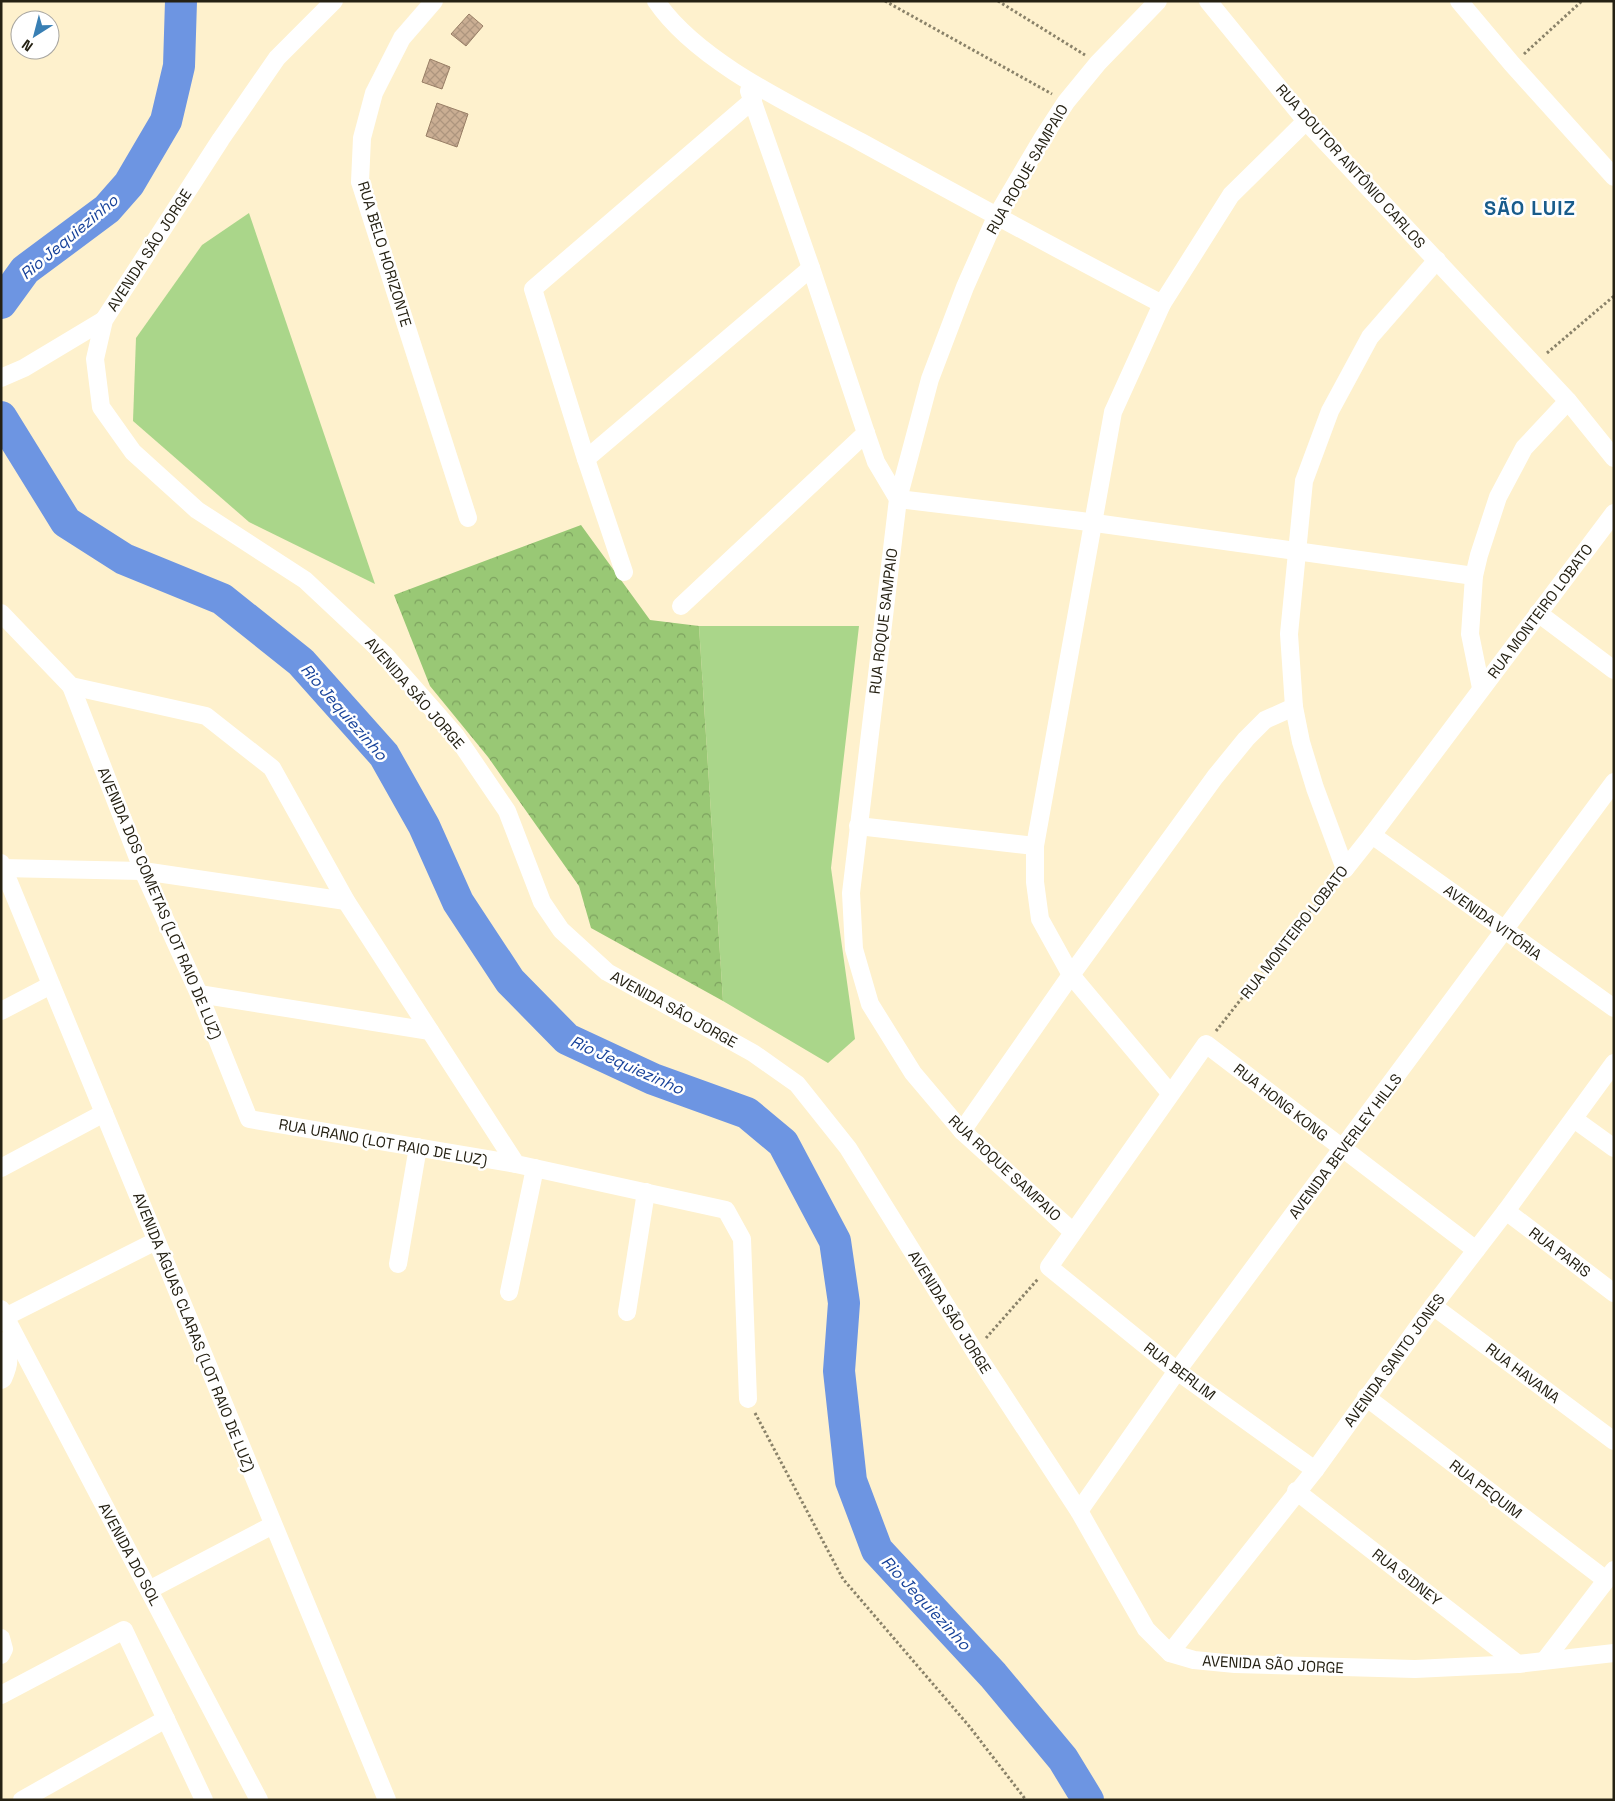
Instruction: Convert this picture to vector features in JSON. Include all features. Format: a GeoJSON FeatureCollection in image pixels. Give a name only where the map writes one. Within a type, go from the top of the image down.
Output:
{"type":"FeatureCollection","features":[{"type":"Feature","properties":{"kind":"street","name":"AVENIDA SÃO JORGE"},"geometry":{"type":"LineString","coordinates":[[334,1],[276,58],[221,139],[104,320],[96,359],[101,407],[133,452],[197,510],[306,580],[385,655],[456,736],[507,811],[542,902],[560,930],[607,972],[753,1054],[797,1084],[848,1148],[974,1352],[1079,1511],[1146,1629],[1170,1652],[1194,1660],[1254,1664],[1415,1669],[1518,1664],[1614,1653]]}},
{"type":"Feature","properties":{"kind":"street","name":"RUA BELO HORIZONTE"},"geometry":{"type":"LineString","coordinates":[[434,1],[402,38],[374,93],[362,138],[360,182],[468,518]]}},
{"type":"Feature","properties":{"kind":"street"},"geometry":{"type":"LineString","coordinates":[[656,1],[692,41],[742,77],[996,217],[1162,304]]}},
{"type":"Feature","properties":{"kind":"street","name":"RUA ROQUE SAMPAIO"},"geometry":{"type":"LineString","coordinates":[[1073,1232],[962,1131],[913,1073],[870,1004],[854,949],[851,893],[898,499],[930,379],[964,287],[996,217],[1066,102],[1098,63],[1158,1]]}},
{"type":"Feature","properties":{"kind":"street","name":"RUA DOUTOR ANTÔNIO CARLOS"},"geometry":{"type":"LineString","coordinates":[[1208,1],[1306,121],[1568,401],[1614,458]]}},
{"type":"Feature","properties":{"kind":"street"},"geometry":{"type":"LineString","coordinates":[[1459,1],[1512,64],[1614,177]]}},
{"type":"Feature","properties":{"kind":"street"},"geometry":{"type":"LineString","coordinates":[[742,77],[753,100],[876,462],[898,499],[1092,523],[1474,576]]}},
{"type":"Feature","properties":{"kind":"street"},"geometry":{"type":"LineString","coordinates":[[624,572],[586,459],[533,289],[753,100]]}},
{"type":"Feature","properties":{"kind":"street"},"geometry":{"type":"LineString","coordinates":[[1170,1093],[1071,975],[1040,919],[1035,882],[1035,846],[1113,412],[1162,304],[1231,195],[1306,121]]}},
{"type":"Feature","properties":{"kind":"street","name":"RUA DOUTOR ANTÔNIO CARLOS"},"geometry":{"type":"LineString","coordinates":[[1344,868],[1314,788],[1301,742],[1294,707],[1289,634],[1304,481],[1330,411],[1370,337],[1437,260]]}},
{"type":"Feature","properties":{"kind":"street"},"geometry":{"type":"LineString","coordinates":[[586,459],[811,268]]}},
{"type":"Feature","properties":{"kind":"street"},"geometry":{"type":"LineString","coordinates":[[1,378],[24,368],[104,320]]}},
{"type":"Feature","properties":{"kind":"street"},"geometry":{"type":"LineString","coordinates":[[1481,688],[1470,634],[1474,576],[1486,531],[1498,497],[1524,448],[1568,401]]}},
{"type":"Feature","properties":{"kind":"street"},"geometry":{"type":"LineString","coordinates":[[681,606],[866,433]]}},
{"type":"Feature","properties":{"kind":"street","name":"RUA MONTEIRO LOBATO"},"geometry":{"type":"LineString","coordinates":[[1344,868],[1372,835],[1614,512]]}},
{"type":"Feature","properties":{"kind":"street"},"geometry":{"type":"LineString","coordinates":[[1,613],[71,686],[206,716],[272,768],[346,901],[516,1164]]}},
{"type":"Feature","properties":{"kind":"street"},"geometry":{"type":"LineString","coordinates":[[1538,613],[1614,670]]}},
{"type":"Feature","properties":{"kind":"street","name":"AVENIDA DOS COMETAS (LOT RAIO DE LUZ)"},"geometry":{"type":"LineString","coordinates":[[71,686],[143,871],[199,994],[249,1119]]}},
{"type":"Feature","properties":{"kind":"street"},"geometry":{"type":"LineString","coordinates":[[962,1131],[1071,975],[1215,777],[1265,720],[1294,707]]}},
{"type":"Feature","properties":{"kind":"street","name":"AVENIDA BEVERLEY HILLS"},"geometry":{"type":"LineString","coordinates":[[1079,1511],[1178,1371],[1614,782]]}},
{"type":"Feature","properties":{"kind":"street"},"geometry":{"type":"LineString","coordinates":[[858,826],[1035,846]]}},
{"type":"Feature","properties":{"kind":"street","name":"AVENIDA VITÓRIA"},"geometry":{"type":"LineString","coordinates":[[1372,835],[1614,1008]]}},
{"type":"Feature","properties":{"kind":"street"},"geometry":{"type":"LineString","coordinates":[[2,866],[143,871],[346,901]]}},
{"type":"Feature","properties":{"kind":"street","name":"AVENIDA ÁGUAS CLARAS (LOT RAIO DE LUZ)"},"geometry":{"type":"LineString","coordinates":[[2,866],[387,1800]]}},
{"type":"Feature","properties":{"kind":"street"},"geometry":{"type":"LineString","coordinates":[[1,1011],[51,985]]}},
{"type":"Feature","properties":{"kind":"street"},"geometry":{"type":"LineString","coordinates":[[199,994],[430,1030]]}},
{"type":"Feature","properties":{"kind":"street"},"geometry":{"type":"LineString","coordinates":[[1049,1267],[1206,1044]]}},
{"type":"Feature","properties":{"kind":"street","name":"RUA HONG KONG"},"geometry":{"type":"LineString","coordinates":[[1206,1044],[1476,1250]]}},
{"type":"Feature","properties":{"kind":"street","name":"AVENIDA SANTO JONES"},"geometry":{"type":"LineString","coordinates":[[1170,1652],[1296,1491],[1315,1470],[1366,1397],[1506,1211],[1614,1063]]}},
{"type":"Feature","properties":{"kind":"street"},"geometry":{"type":"LineString","coordinates":[[1,1168],[104,1113]]}},
{"type":"Feature","properties":{"kind":"street"},"geometry":{"type":"LineString","coordinates":[[1574,1118],[1614,1148]]}},
{"type":"Feature","properties":{"kind":"street","name":"RUA URANO (LOT RAIO DE LUZ)"},"geometry":{"type":"LineString","coordinates":[[249,1119],[516,1164],[726,1210],[742,1239],[748,1399]]}},
{"type":"Feature","properties":{"kind":"street"},"geometry":{"type":"LineString","coordinates":[[398,1264],[418,1148]]}},
{"type":"Feature","properties":{"kind":"street"},"geometry":{"type":"LineString","coordinates":[[509,1292],[535,1168]]}},
{"type":"Feature","properties":{"kind":"street"},"geometry":{"type":"LineString","coordinates":[[627,1312],[646,1192]]}},
{"type":"Feature","properties":{"kind":"street","name":"RUA PARIS"},"geometry":{"type":"LineString","coordinates":[[1506,1211],[1614,1293]]}},
{"type":"Feature","properties":{"kind":"street"},"geometry":{"type":"LineString","coordinates":[[3,1315],[156,1241]]}},
{"type":"Feature","properties":{"kind":"street","name":"RUA BERLIM"},"geometry":{"type":"LineString","coordinates":[[1049,1267],[1178,1371],[1315,1470]]}},
{"type":"Feature","properties":{"kind":"street","name":"RUA HAVANA"},"geometry":{"type":"LineString","coordinates":[[1433,1306],[1614,1441]]}},
{"type":"Feature","properties":{"kind":"street","name":"AVENIDA DO SOL"},"geometry":{"type":"LineString","coordinates":[[3,1315],[259,1800]]}},
{"type":"Feature","properties":{"kind":"street"},"geometry":{"type":"LineString","coordinates":[[1,1341],[8,1352],[9,1366],[1,1380]]}},
{"type":"Feature","properties":{"kind":"street","name":"RUA PEQUIM"},"geometry":{"type":"LineString","coordinates":[[1366,1397],[1610,1575]]}},
{"type":"Feature","properties":{"kind":"street","name":"RUA SIDNEY"},"geometry":{"type":"LineString","coordinates":[[1296,1491],[1518,1664]]}},
{"type":"Feature","properties":{"kind":"street"},"geometry":{"type":"LineString","coordinates":[[149,1590],[273,1525]]}},
{"type":"Feature","properties":{"kind":"street"},"geometry":{"type":"LineString","coordinates":[[1545,1660],[1610,1575]]}},
{"type":"Feature","properties":{"kind":"street"},"geometry":{"type":"LineString","coordinates":[[1,1695],[124,1630],[204,1800]]}},
{"type":"Feature","properties":{"kind":"street"},"geometry":{"type":"LineString","coordinates":[[1,1638],[4,1649],[1,1655]]}},
{"type":"Feature","properties":{"kind":"street"},"geometry":{"type":"LineString","coordinates":[[22,1800],[166,1719]]}},
{"type":"Feature","properties":{"kind":"path"},"geometry":{"type":"LineString","coordinates":[[884,1],[1066,102]]}},
{"type":"Feature","properties":{"kind":"path"},"geometry":{"type":"LineString","coordinates":[[998,1],[1098,63]]}},
{"type":"Feature","properties":{"kind":"path"},"geometry":{"type":"LineString","coordinates":[[1512,64],[1582,1]]}},
{"type":"Feature","properties":{"kind":"path"},"geometry":{"type":"LineString","coordinates":[[1533,365],[1614,296]]}},
{"type":"Feature","properties":{"kind":"path","name":"RUA MONTEIRO LOBATO"},"geometry":{"type":"LineString","coordinates":[[1206,1044],[1344,868]]}},
{"type":"Feature","properties":{"kind":"path"},"geometry":{"type":"LineString","coordinates":[[974,1352],[1049,1267]]}},
{"type":"Feature","properties":{"kind":"path"},"geometry":{"type":"LineString","coordinates":[[748,1399],[843,1579],[969,1726],[1026,1800]]}},
{"type":"Feature","properties":{"kind":"green space"},"geometry":{"type":"Polygon","coordinates":[[[249,213],[375,584],[249,522],[133,421],[136,338],[202,245],[249,213]]]}},
{"type":"Feature","properties":{"kind":"green space"},"geometry":{"type":"Polygon","coordinates":[[[581,525],[650,620],[699,626],[723,1001],[591,928],[579,886],[488,757],[430,686],[394,595],[581,525]]]}},
{"type":"Feature","properties":{"kind":"green space"},"geometry":{"type":"Polygon","coordinates":[[[699,626],[859,626],[831,868],[855,1039],[828,1063],[723,1001],[699,626]]]}},
{"type":"Feature","properties":{"kind":"building"},"geometry":{"type":"Polygon","coordinates":[[[469,14],[483,26],[466,46],[451,34],[469,14]]]}},
{"type":"Feature","properties":{"kind":"building"},"geometry":{"type":"Polygon","coordinates":[[[430,59],[450,67],[442,89],[422,82],[430,59]]]}},
{"type":"Feature","properties":{"kind":"building"},"geometry":{"type":"Polygon","coordinates":[[[437,103],[468,114],[457,147],[426,136],[437,103]]]}},
{"type":"Feature","properties":{"kind":"waterway","name":"Rio Jequiezinho"},"geometry":{"type":"LineString","coordinates":[[1,303],[25,270],[107,209],[129,184],[166,121],[179,66],[181,1]]}},
{"type":"Feature","properties":{"kind":"waterway","name":"Rio Jequiezinho"},"geometry":{"type":"LineString","coordinates":[[1,417],[66,522],[124,559],[222,599],[301,662],[384,755],[424,826],[458,902],[510,981],[567,1039],[653,1079],[747,1113],[783,1143],[835,1241],[844,1303],[839,1371],[851,1481],[877,1550],[993,1675],[1063,1759],[1088,1800]]}},
{"type":"Feature","properties":{"kind":"district","name":"SÃO LUIZ"},"geometry":{"type":"Point","coordinates":[1530,208]}}]}
